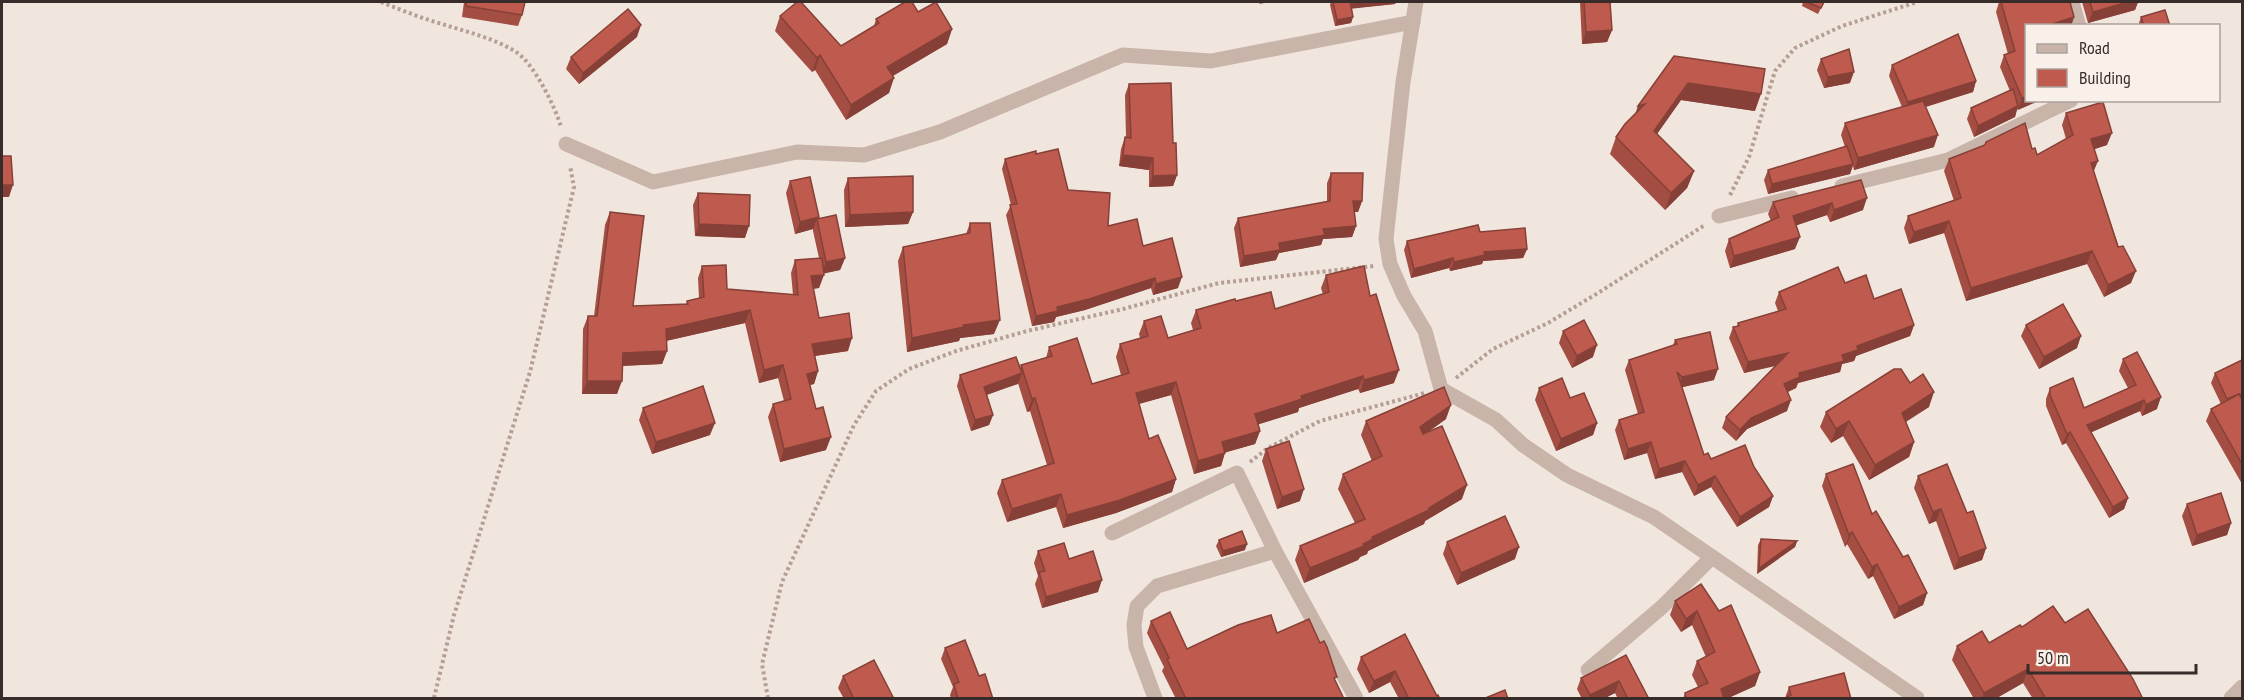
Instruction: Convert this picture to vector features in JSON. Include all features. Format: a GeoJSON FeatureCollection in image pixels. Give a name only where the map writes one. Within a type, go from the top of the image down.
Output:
{"type":"FeatureCollection","features":[{"type":"Feature","properties":{"kind":"street"},"geometry":{"type":"LineString","coordinates":[[1416,2],[1386,239],[1390,264],[1404,296],[1425,331],[1442,389],[1496,420],[1523,445],[1567,475],[1654,517],[1917,699]]}},
{"type":"Feature","properties":{"kind":"street"},"geometry":{"type":"LineString","coordinates":[[2072,2],[2078,24]]}},
{"type":"Feature","properties":{"kind":"street"},"geometry":{"type":"LineString","coordinates":[[566,144],[653,182],[797,152],[864,155],[940,132],[1123,55],[1211,62],[1413,22]]}},
{"type":"Feature","properties":{"kind":"street"},"geometry":{"type":"LineString","coordinates":[[1719,216],[1948,160],[2067,102]]}},
{"type":"Feature","properties":{"kind":"street"},"geometry":{"type":"LineString","coordinates":[[1112,533],[1237,473],[1275,550],[1356,699]]}},
{"type":"Feature","properties":{"kind":"street"},"geometry":{"type":"LineString","coordinates":[[1155,699],[1136,647],[1134,625],[1137,606],[1157,586],[1275,550]]}},
{"type":"Feature","properties":{"kind":"street"},"geometry":{"type":"LineString","coordinates":[[1588,670],[1662,607],[1712,557]]}},
{"type":"Feature","properties":{"kind":"street"},"geometry":{"type":"LineString","coordinates":[[2231,699],[2242,687]]}},
{"type":"Feature","properties":{"kind":"path"},"geometry":{"type":"LineString","coordinates":[[381,2],[419,17],[482,36],[518,53],[535,73],[557,111],[574,187],[530,372],[454,615],[434,699]]}},
{"type":"Feature","properties":{"kind":"path"},"geometry":{"type":"LineString","coordinates":[[1237,473],[1268,448],[1320,421],[1442,389],[1493,349],[1548,322],[1598,293],[1719,216],[1749,157],[1775,71],[1795,48],[1842,26],[1917,2]]}},
{"type":"Feature","properties":{"kind":"path"},"geometry":{"type":"LineString","coordinates":[[768,699],[762,664],[782,582],[854,425],[876,391],[909,369],[956,351],[1027,331],[1219,284],[1390,264]]}},
{"type":"Feature","properties":{"kind":"building"},"geometry":{"type":"Polygon","coordinates":[[[466,2],[525,2],[522,15],[466,6],[466,2]]]}},
{"type":"Feature","properties":{"kind":"building"},"geometry":{"type":"Polygon","coordinates":[[[797,2],[801,2],[841,46],[879,23],[876,19],[905,2],[912,2],[918,12],[936,2],[952,29],[887,67],[894,78],[851,105],[820,55],[817,58],[780,16],[797,2]]]}},
{"type":"Feature","properties":{"kind":"building"},"geometry":{"type":"Polygon","coordinates":[[[1333,2],[1350,2],[1353,17],[1337,20],[1333,2]]]}},
{"type":"Feature","properties":{"kind":"building"},"geometry":{"type":"Polygon","coordinates":[[[1584,2],[1610,2],[1612,30],[1586,32],[1584,2]]]}},
{"type":"Feature","properties":{"kind":"building"},"geometry":{"type":"Polygon","coordinates":[[[1807,2],[1824,2],[1821,8],[1807,2]]]}},
{"type":"Feature","properties":{"kind":"building"},"geometry":{"type":"Polygon","coordinates":[[[2001,2],[2070,2],[2074,17],[2052,24],[2025,24],[2025,97],[2022,98],[2004,55],[2015,51],[2001,2]]]}},
{"type":"Feature","properties":{"kind":"building"},"geometry":{"type":"Polygon","coordinates":[[[2090,2],[2128,2],[2093,12],[2090,2]]]}},
{"type":"Feature","properties":{"kind":"building"},"geometry":{"type":"Polygon","coordinates":[[[628,9],[641,25],[583,73],[571,57],[628,9]]]}},
{"type":"Feature","properties":{"kind":"building"},"geometry":{"type":"Polygon","coordinates":[[[2165,10],[2169,24],[2143,24],[2141,17],[2165,10]]]}},
{"type":"Feature","properties":{"kind":"building"},"geometry":{"type":"Polygon","coordinates":[[[1958,34],[1976,81],[1908,102],[1892,65],[1958,34]]]}},
{"type":"Feature","properties":{"kind":"building"},"geometry":{"type":"Polygon","coordinates":[[[1849,49],[1854,72],[1828,77],[1821,59],[1849,49]]]}},
{"type":"Feature","properties":{"kind":"building"},"geometry":{"type":"Polygon","coordinates":[[[1674,56],[1765,69],[1761,94],[1688,83],[1654,131],[1694,171],[1671,193],[1616,137],[1625,124],[1645,104],[1638,106],[1674,56]]]}},
{"type":"Feature","properties":{"kind":"building"},"geometry":{"type":"Polygon","coordinates":[[[1171,83],[1173,143],[1176,143],[1177,175],[1153,176],[1153,158],[1123,155],[1125,137],[1131,138],[1129,84],[1171,83]]]}},
{"type":"Feature","properties":{"kind":"building"},"geometry":{"type":"Polygon","coordinates":[[[2013,89],[2018,106],[1978,126],[1971,108],[2013,89]]]}},
{"type":"Feature","properties":{"kind":"building"},"geometry":{"type":"Polygon","coordinates":[[[1923,101],[1938,135],[1858,158],[1845,123],[1923,101]]]}},
{"type":"Feature","properties":{"kind":"building"},"geometry":{"type":"Polygon","coordinates":[[[2103,102],[2112,133],[2091,139],[2098,161],[2091,163],[2118,247],[2123,246],[2136,271],[2108,285],[2092,251],[1971,288],[1949,221],[1914,232],[1908,216],[1961,198],[1949,159],[1985,145],[1986,142],[2025,123],[2032,149],[2035,148],[2037,155],[2073,135],[2066,113],[2103,102]]]}},
{"type":"Feature","properties":{"kind":"building"},"geometry":{"type":"Polygon","coordinates":[[[1847,146],[1853,164],[1772,184],[1768,170],[1847,146]]]}},
{"type":"Feature","properties":{"kind":"building"},"geometry":{"type":"Polygon","coordinates":[[[1058,149],[1068,190],[1110,193],[1108,226],[1137,219],[1143,246],[1172,238],[1182,277],[1156,284],[1155,278],[1057,307],[1058,311],[1036,316],[1010,205],[1017,204],[1005,159],[1036,151],[1036,154],[1058,149]]]}},
{"type":"Feature","properties":{"kind":"building"},"geometry":{"type":"Polygon","coordinates":[[[2,156],[11,156],[13,185],[2,185],[2,156]]]}},
{"type":"Feature","properties":{"kind":"building"},"geometry":{"type":"Polygon","coordinates":[[[1331,173],[1363,173],[1362,201],[1353,201],[1356,226],[1323,229],[1325,235],[1279,243],[1280,250],[1244,256],[1238,218],[1330,201],[1331,173]]]}},
{"type":"Feature","properties":{"kind":"building"},"geometry":{"type":"Polygon","coordinates":[[[913,176],[913,212],[850,215],[848,178],[913,176]]]}},
{"type":"Feature","properties":{"kind":"building"},"geometry":{"type":"Polygon","coordinates":[[[810,177],[819,217],[800,222],[790,181],[810,177]]]}},
{"type":"Feature","properties":{"kind":"building"},"geometry":{"type":"Polygon","coordinates":[[[1861,180],[1867,198],[1834,210],[1832,203],[1793,216],[1800,237],[1734,256],[1729,239],[1779,217],[1773,202],[1861,180]]]}},
{"type":"Feature","properties":{"kind":"building"},"geometry":{"type":"Polygon","coordinates":[[[698,193],[750,195],[749,226],[699,224],[698,193]]]}},
{"type":"Feature","properties":{"kind":"building"},"geometry":{"type":"Polygon","coordinates":[[[610,212],[644,216],[633,306],[688,304],[687,301],[704,297],[702,266],[726,265],[727,289],[798,295],[795,260],[822,258],[824,275],[811,276],[819,318],[849,313],[852,338],[812,344],[818,371],[807,374],[816,409],[823,407],[831,437],[784,449],[773,404],[791,399],[783,365],[764,370],[750,310],[666,329],[667,351],[623,353],[622,381],[587,381],[588,316],[597,316],[610,212]]]}},
{"type":"Feature","properties":{"kind":"building"},"geometry":{"type":"Polygon","coordinates":[[[836,215],[845,258],[826,262],[817,219],[836,215]]]}},
{"type":"Feature","properties":{"kind":"building"},"geometry":{"type":"Polygon","coordinates":[[[970,223],[990,223],[1000,320],[963,325],[964,327],[912,338],[903,247],[970,233],[970,223]]]}},
{"type":"Feature","properties":{"kind":"building"},"geometry":{"type":"Polygon","coordinates":[[[1478,225],[1480,232],[1525,228],[1527,249],[1484,252],[1485,255],[1454,262],[1453,258],[1414,269],[1407,241],[1478,225]]]}},
{"type":"Feature","properties":{"kind":"building"},"geometry":{"type":"Polygon","coordinates":[[[1364,266],[1370,296],[1376,294],[1399,370],[1364,380],[1363,376],[1255,414],[1260,431],[1222,442],[1225,453],[1198,461],[1176,382],[1136,393],[1149,439],[1158,435],[1176,479],[1120,500],[1067,515],[1061,494],[1012,509],[1002,480],[1054,463],[1035,398],[1032,399],[1021,365],[1052,356],[1049,347],[1077,338],[1092,384],[1129,373],[1120,344],[1148,336],[1144,321],[1161,316],[1168,338],[1201,328],[1196,310],[1271,292],[1275,309],[1329,292],[1326,275],[1364,266]]]}},
{"type":"Feature","properties":{"kind":"building"},"geometry":{"type":"Polygon","coordinates":[[[1838,267],[1845,283],[1866,275],[1874,299],[1901,289],[1914,325],[1857,346],[1858,350],[1842,355],[1844,361],[1799,373],[1800,377],[1784,384],[1791,400],[1751,418],[1740,430],[1726,417],[1788,353],[1748,362],[1733,327],[1739,326],[1738,323],[1786,309],[1779,292],[1838,267]]]}},
{"type":"Feature","properties":{"kind":"building"},"geometry":{"type":"Polygon","coordinates":[[[2063,304],[2081,336],[2044,357],[2026,325],[2063,304]]]}},
{"type":"Feature","properties":{"kind":"building"},"geometry":{"type":"Polygon","coordinates":[[[1584,320],[1597,345],[1577,356],[1563,331],[1584,320]]]}},
{"type":"Feature","properties":{"kind":"building"},"geometry":{"type":"Polygon","coordinates":[[[1710,332],[1718,369],[1682,377],[1677,372],[1704,455],[1708,453],[1711,459],[1745,445],[1754,467],[1773,496],[1740,517],[1715,476],[1698,485],[1685,461],[1659,469],[1651,442],[1628,449],[1619,420],[1644,412],[1629,360],[1677,344],[1675,340],[1710,332]]]}},
{"type":"Feature","properties":{"kind":"building"},"geometry":{"type":"Polygon","coordinates":[[[2137,352],[2161,397],[2146,405],[2144,400],[2087,425],[2128,498],[2113,507],[2070,432],[2067,434],[2050,395],[2050,388],[2073,378],[2084,408],[2136,385],[2123,359],[2137,352]]]}},
{"type":"Feature","properties":{"kind":"building"},"geometry":{"type":"Polygon","coordinates":[[[1016,357],[1022,373],[984,387],[993,415],[975,420],[960,375],[1016,357]]]}},
{"type":"Feature","properties":{"kind":"building"},"geometry":{"type":"Polygon","coordinates":[[[2242,360],[2242,394],[2227,399],[2215,373],[2242,360]]]}},
{"type":"Feature","properties":{"kind":"building"},"geometry":{"type":"Polygon","coordinates":[[[1894,369],[1901,369],[1910,383],[1923,374],[1934,392],[1902,413],[1914,442],[1875,465],[1849,421],[1836,429],[1826,412],[1894,369]]]}},
{"type":"Feature","properties":{"kind":"building"},"geometry":{"type":"Polygon","coordinates":[[[1562,378],[1570,398],[1584,393],[1597,423],[1561,439],[1539,388],[1562,378]]]}},
{"type":"Feature","properties":{"kind":"building"},"geometry":{"type":"Polygon","coordinates":[[[703,386],[715,423],[656,442],[643,408],[703,386]]]}},
{"type":"Feature","properties":{"kind":"building"},"geometry":{"type":"Polygon","coordinates":[[[1444,387],[1451,405],[1420,427],[1423,434],[1442,426],[1467,485],[1429,510],[1372,537],[1373,539],[1363,544],[1364,546],[1310,568],[1300,546],[1365,519],[1343,474],[1382,456],[1366,421],[1444,387]]]}},
{"type":"Feature","properties":{"kind":"building"},"geometry":{"type":"Polygon","coordinates":[[[2239,394],[2242,400],[2242,464],[2211,409],[2239,394]]]}},
{"type":"Feature","properties":{"kind":"building"},"geometry":{"type":"Polygon","coordinates":[[[1289,441],[1304,489],[1282,497],[1266,449],[1289,441]]]}},
{"type":"Feature","properties":{"kind":"building"},"geometry":{"type":"Polygon","coordinates":[[[1853,464],[1872,514],[1876,511],[1903,557],[1908,555],[1927,593],[1899,607],[1877,564],[1872,567],[1852,532],[1849,535],[1826,474],[1853,464]]]}},
{"type":"Feature","properties":{"kind":"building"},"geometry":{"type":"Polygon","coordinates":[[[1947,464],[1967,513],[1973,511],[1986,548],[1959,558],[1941,509],[1933,512],[1918,476],[1947,464]]]}},
{"type":"Feature","properties":{"kind":"building"},"geometry":{"type":"Polygon","coordinates":[[[2221,493],[2231,523],[2197,535],[2187,504],[2221,493]]]}},
{"type":"Feature","properties":{"kind":"building"},"geometry":{"type":"Polygon","coordinates":[[[1505,516],[1519,547],[1461,573],[1447,542],[1505,516]]]}},
{"type":"Feature","properties":{"kind":"building"},"geometry":{"type":"Polygon","coordinates":[[[1242,531],[1247,544],[1223,551],[1219,540],[1242,531]]]}},
{"type":"Feature","properties":{"kind":"building"},"geometry":{"type":"Polygon","coordinates":[[[1761,539],[1797,541],[1759,568],[1761,539]]]}},
{"type":"Feature","properties":{"kind":"building"},"geometry":{"type":"Polygon","coordinates":[[[1064,543],[1069,559],[1093,551],[1102,580],[1046,597],[1039,572],[1045,571],[1038,551],[1064,543]]]}},
{"type":"Feature","properties":{"kind":"building"},"geometry":{"type":"Polygon","coordinates":[[[1701,584],[1719,611],[1731,605],[1760,672],[1721,689],[1724,699],[1686,699],[1685,693],[1708,683],[1697,661],[1715,652],[1697,611],[1686,619],[1675,601],[1701,584]]]}},
{"type":"Feature","properties":{"kind":"building"},"geometry":{"type":"Polygon","coordinates":[[[2053,606],[2065,623],[2088,609],[2133,679],[2143,699],[2046,699],[2028,669],[1984,693],[1957,646],[1982,631],[1989,643],[2020,625],[2022,627],[2053,606]]]}},
{"type":"Feature","properties":{"kind":"building"},"geometry":{"type":"Polygon","coordinates":[[[1170,612],[1187,649],[1238,625],[1271,615],[1277,633],[1309,619],[1320,643],[1324,641],[1327,647],[1337,677],[1334,678],[1344,699],[1186,699],[1151,621],[1170,612]]]}},
{"type":"Feature","properties":{"kind":"building"},"geometry":{"type":"Polygon","coordinates":[[[1405,634],[1440,699],[1409,699],[1395,671],[1374,681],[1361,657],[1405,634]]]}},
{"type":"Feature","properties":{"kind":"building"},"geometry":{"type":"Polygon","coordinates":[[[965,640],[979,676],[985,674],[993,699],[958,699],[954,684],[959,682],[945,648],[965,640]]]}},
{"type":"Feature","properties":{"kind":"building"},"geometry":{"type":"Polygon","coordinates":[[[1626,655],[1649,699],[1628,699],[1619,681],[1590,695],[1581,678],[1626,655]]]}},
{"type":"Feature","properties":{"kind":"building"},"geometry":{"type":"Polygon","coordinates":[[[874,660],[894,699],[854,699],[843,676],[874,660]]]}},
{"type":"Feature","properties":{"kind":"building"},"geometry":{"type":"Polygon","coordinates":[[[1844,673],[1851,699],[1784,699],[1791,695],[1789,687],[1844,673]]]}},
{"type":"Feature","properties":{"kind":"building"},"geometry":{"type":"Polygon","coordinates":[[[1505,690],[1508,699],[1483,699],[1505,690]]]}}]}
